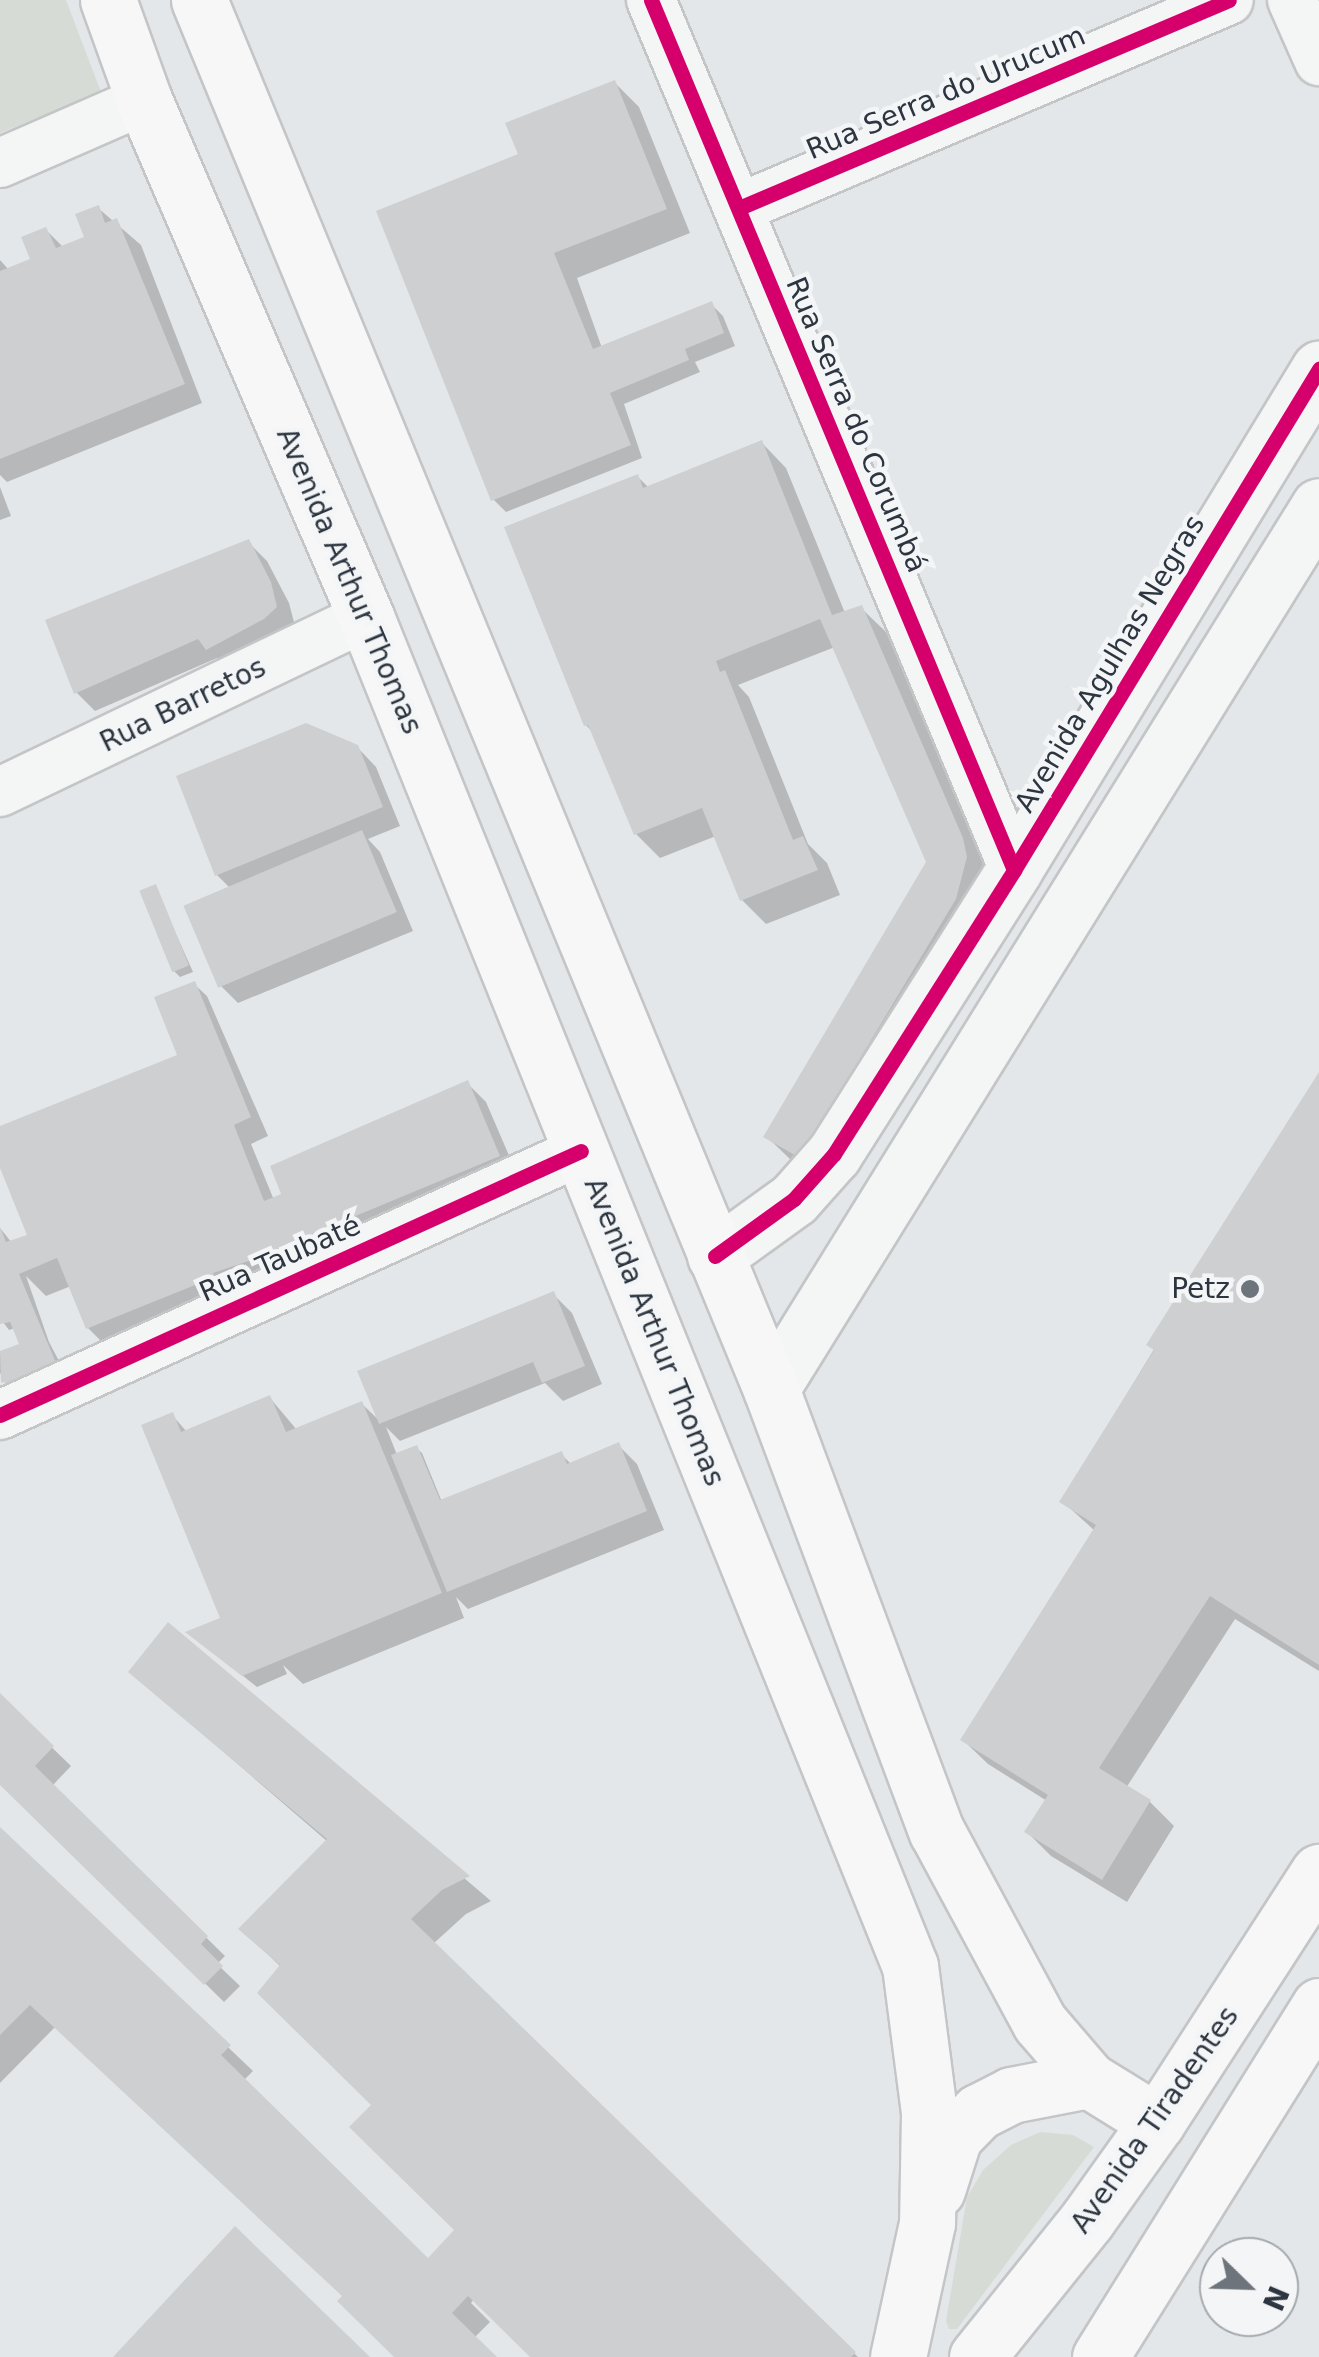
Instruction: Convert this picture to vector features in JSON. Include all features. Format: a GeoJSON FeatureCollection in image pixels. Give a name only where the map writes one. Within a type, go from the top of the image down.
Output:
{"type":"FeatureCollection","features":[{"type":"Feature","properties":{"kind":"main road","name":"Avenida Arthur Thomas"},"geometry":{"type":"LineString","coordinates":[[108,0],[144,100],[366,617],[910,1966],[929,2112],[927,2223],[898,2357]]}},
{"type":"Feature","properties":{"kind":"main road"},"geometry":{"type":"LineString","coordinates":[[199,0],[771,1389],[937,1832],[1040,2023],[1089,2080],[1157,2122],[1173,2154],[1173,2184],[1099,2357]]}},
{"type":"Feature","properties":{"kind":"main road"},"geometry":{"type":"LineString","coordinates":[[634,1288],[715,1256]]}},
{"type":"Feature","properties":{"kind":"main road"},"geometry":{"type":"LineString","coordinates":[[721,1500],[827,1654],[842,1662],[875,1658]]}},
{"type":"Feature","properties":{"kind":"main road","name":"Avenida Tiradentes"},"geometry":{"type":"LineString","coordinates":[[977,2357],[1088,2220],[1157,2122],[1319,1872]]}},
{"type":"Feature","properties":{"kind":"main road"},"geometry":{"type":"LineString","coordinates":[[1099,2357],[1319,2006]]}},
{"type":"Feature","properties":{"kind":"main road"},"geometry":{"type":"LineString","coordinates":[[927,2223],[954,2138],[978,2112],[1012,2095],[1089,2080]]}},
{"type":"Feature","properties":{"kind":"street","name":"Rua Serra do Corumbá"},"geometry":{"type":"LineString","coordinates":[[652,0],[1014,870]]}},
{"type":"Feature","properties":{"kind":"street","name":"Rua Serra do Urucum"},"geometry":{"type":"LineString","coordinates":[[739,208],[1229,0]]}},
{"type":"Feature","properties":{"kind":"street"},"geometry":{"type":"LineString","coordinates":[[1292,0],[1319,62]]}},
{"type":"Feature","properties":{"kind":"street"},"geometry":{"type":"LineString","coordinates":[[0,163],[144,100]]}},
{"type":"Feature","properties":{"kind":"street","name":"Avenida Agulhas Negras"},"geometry":{"type":"LineString","coordinates":[[715,1256],[794,1199],[834,1154],[1014,870],[1319,369]]}},
{"type":"Feature","properties":{"kind":"street"},"geometry":{"type":"LineString","coordinates":[[771,1389],[1312,516],[1245,490]]}},
{"type":"Feature","properties":{"kind":"street","name":"Rua Barretos"},"geometry":{"type":"LineString","coordinates":[[0,792],[366,617]]}},
{"type":"Feature","properties":{"kind":"street","name":"Rua Taubaté"},"geometry":{"type":"LineString","coordinates":[[2,1411],[581,1151]]}},
{"type":"Feature","properties":{"kind":"shaded area"},"geometry":{"type":"Polygon","coordinates":[[[0,0],[66,0],[101,92],[0,133],[0,0]]]}},
{"type":"Feature","properties":{"kind":"shaded area"},"geometry":{"type":"Polygon","coordinates":[[[1040,2132],[1073,2135],[1094,2147],[957,2329],[949,2329],[946,2321],[967,2197],[983,2170],[1011,2145],[1040,2132]]]}},
{"type":"Feature","properties":{"kind":"building"},"geometry":{"type":"Polygon","coordinates":[[[615,80],[667,209],[554,253],[593,349],[712,301],[724,333],[685,349],[689,360],[610,393],[631,445],[491,501],[376,211],[518,154],[505,123],[615,80]]]}},
{"type":"Feature","properties":{"kind":"building"},"geometry":{"type":"Polygon","coordinates":[[[99,205],[105,223],[117,218],[185,384],[0,459],[0,271],[30,259],[21,237],[46,227],[56,248],[84,237],[75,214],[99,205]]]}},
{"type":"Feature","properties":{"kind":"building"},"geometry":{"type":"Polygon","coordinates":[[[762,440],[832,615],[862,605],[963,838],[967,857],[956,899],[800,1158],[763,1137],[926,862],[820,619],[716,661],[720,672],[725,670],[793,840],[803,836],[818,870],[740,901],[702,808],[634,835],[588,725],[584,726],[504,527],[638,474],[643,488],[762,440]]]}},
{"type":"Feature","properties":{"kind":"building"},"geometry":{"type":"Polygon","coordinates":[[[249,539],[271,582],[277,607],[264,619],[206,650],[198,639],[74,694],[45,620],[249,539]]]}},
{"type":"Feature","properties":{"kind":"building"},"geometry":{"type":"Polygon","coordinates":[[[306,723],[358,745],[383,807],[215,876],[176,776],[306,723]]]}},
{"type":"Feature","properties":{"kind":"building"},"geometry":{"type":"Polygon","coordinates":[[[362,830],[397,912],[218,988],[183,906],[362,830]]]}},
{"type":"Feature","properties":{"kind":"building"},"geometry":{"type":"Polygon","coordinates":[[[156,884],[189,966],[172,972],[139,891],[156,884]]]}},
{"type":"Feature","properties":{"kind":"building"},"geometry":{"type":"Polygon","coordinates":[[[195,981],[251,1117],[234,1125],[264,1201],[281,1194],[270,1166],[468,1080],[500,1156],[300,1239],[302,1243],[213,1273],[215,1277],[86,1329],[57,1258],[19,1274],[58,1368],[11,1384],[1,1382],[0,1351],[19,1344],[10,1322],[0,1324],[0,1227],[6,1242],[27,1235],[0,1168],[0,1126],[177,1055],[154,997],[195,981]]]}},
{"type":"Feature","properties":{"kind":"building"},"geometry":{"type":"Polygon","coordinates":[[[1319,1072],[1319,1665],[1210,1596],[1099,1768],[1151,1800],[1102,1880],[1024,1832],[1048,1795],[960,1740],[1096,1525],[1059,1502],[1154,1350],[1146,1345],[1319,1072]]]}},
{"type":"Feature","properties":{"kind":"building"},"geometry":{"type":"Polygon","coordinates":[[[554,1291],[585,1366],[542,1383],[533,1362],[379,1424],[357,1371],[554,1291]]]}},
{"type":"Feature","properties":{"kind":"building"},"geometry":{"type":"Polygon","coordinates":[[[270,1395],[286,1432],[362,1401],[442,1593],[242,1676],[185,1632],[220,1618],[141,1425],[173,1412],[181,1432],[270,1395]]]}},
{"type":"Feature","properties":{"kind":"building"},"geometry":{"type":"Polygon","coordinates":[[[619,1442],[647,1511],[447,1592],[391,1455],[417,1445],[440,1500],[562,1451],[567,1464],[619,1442]]]}},
{"type":"Feature","properties":{"kind":"building"},"geometry":{"type":"Polygon","coordinates":[[[168,1622],[470,1876],[442,1890],[411,1919],[856,2352],[851,2357],[530,2357],[468,2296],[452,2313],[497,2357],[394,2357],[337,2301],[342,2296],[30,2005],[0,2035],[0,1827],[231,2045],[221,2055],[428,2258],[454,2230],[349,2127],[371,2105],[257,1993],[280,1965],[238,1929],[327,1839],[128,1672],[168,1622]]]}},
{"type":"Feature","properties":{"kind":"building"},"geometry":{"type":"Polygon","coordinates":[[[0,1693],[54,1746],[35,1766],[208,1936],[201,1944],[223,1966],[204,1985],[0,1785],[0,1693]]]}},
{"type":"Feature","properties":{"kind":"building"},"geometry":{"type":"Polygon","coordinates":[[[235,2226],[370,2357],[113,2357],[235,2226]]]}},
{"type":"Feature","properties":{"kind":"cycle path"},"geometry":{"type":"LineString","coordinates":[[651,0],[1014,870]]}},
{"type":"Feature","properties":{"kind":"cycle path"},"geometry":{"type":"LineString","coordinates":[[739,208],[1229,0]]}},
{"type":"Feature","properties":{"kind":"cycle path"},"geometry":{"type":"LineString","coordinates":[[715,1256],[794,1199],[834,1154],[1014,870],[1319,369]]}},
{"type":"Feature","properties":{"kind":"cycle path"},"geometry":{"type":"LineString","coordinates":[[0,1415],[581,1151]]}},
{"type":"Feature","properties":{"kind":"place","name":"Petz"},"geometry":{"type":"Point","coordinates":[1250,1289]}}]}
